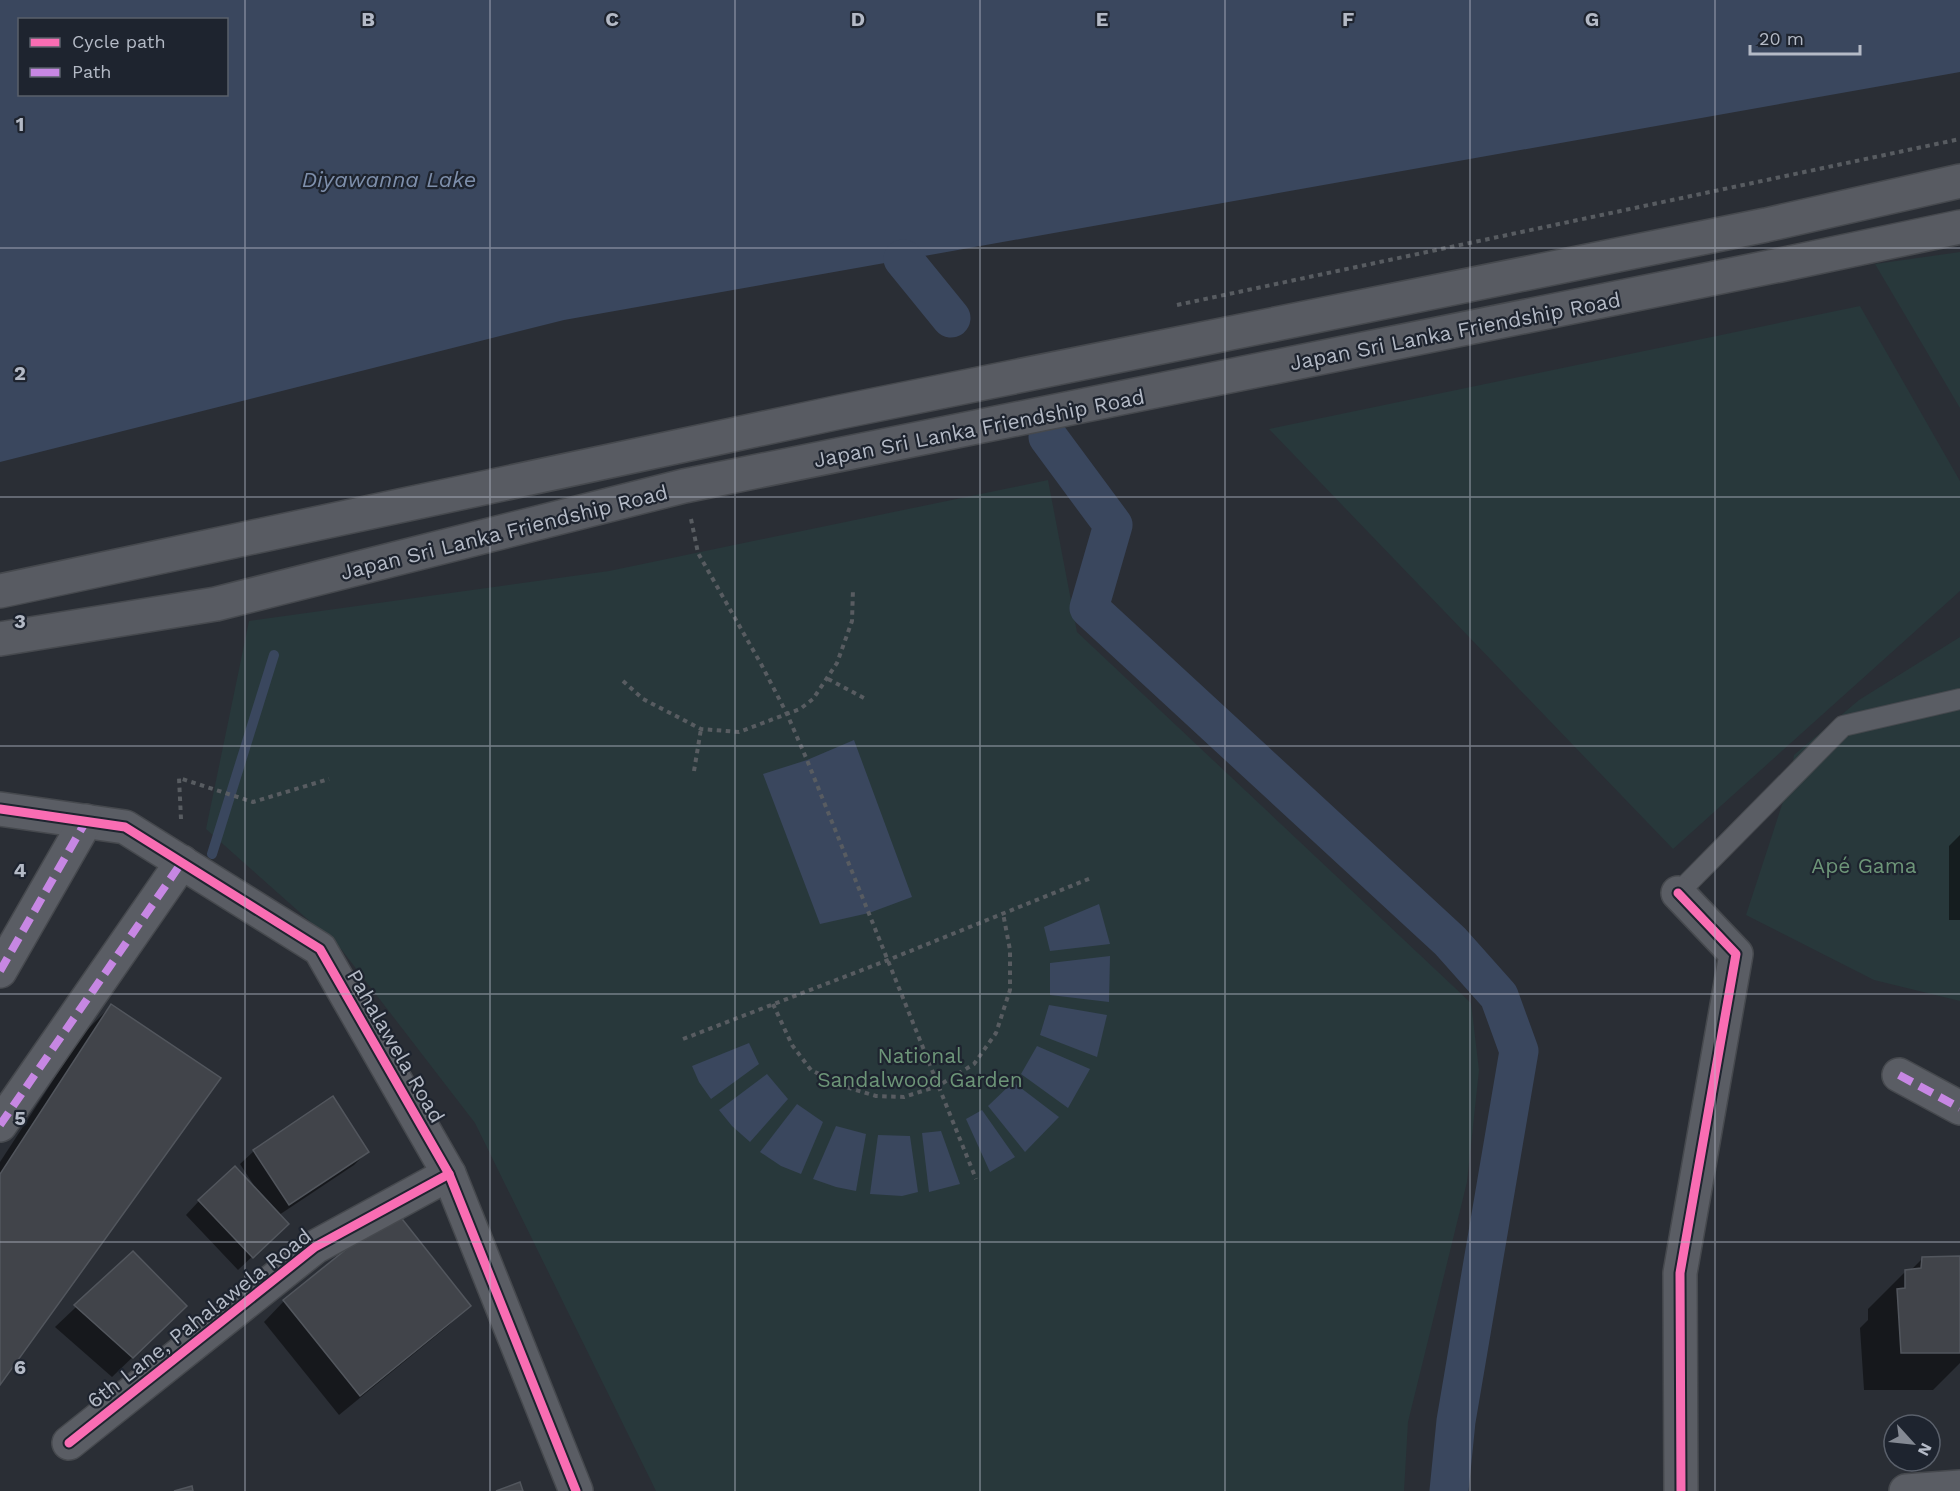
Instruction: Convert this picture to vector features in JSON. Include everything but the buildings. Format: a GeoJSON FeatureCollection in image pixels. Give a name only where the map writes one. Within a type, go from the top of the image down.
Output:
{"type":"FeatureCollection","features":[{"type":"Feature","properties":{"kind":"main road","name":"Japan Sri Lanka Friendship Road"},"geometry":{"type":"LineString","coordinates":[[0,591],[829,414],[1766,225],[1960,181]]}},
{"type":"Feature","properties":{"kind":"main road","name":"Japan Sri Lanka Friendship Road"},"geometry":{"type":"LineString","coordinates":[[0,639],[216,604],[684,486],[1734,275],[1960,226]]}},
{"type":"Feature","properties":{"kind":"street","name":"Pahalawela Road"},"geometry":{"type":"LineString","coordinates":[[0,809],[125,827],[320,950],[450,1174],[576,1491]]}},
{"type":"Feature","properties":{"kind":"street"},"geometry":{"type":"LineString","coordinates":[[0,970],[86,821]]}},
{"type":"Feature","properties":{"kind":"street"},"geometry":{"type":"LineString","coordinates":[[0,1125],[182,862]]}},
{"type":"Feature","properties":{"kind":"street"},"geometry":{"type":"LineString","coordinates":[[1678,893],[1736,954],[1680,1273],[1681,1491]]}},
{"type":"Feature","properties":{"kind":"street"},"geometry":{"type":"LineString","coordinates":[[1899,1075],[1960,1108]]}},
{"type":"Feature","properties":{"kind":"street","name":"6th Lane, Pahalawela Road"},"geometry":{"type":"LineString","coordinates":[[69,1443],[315,1247],[450,1174]]}},
{"type":"Feature","properties":{"kind":"street"},"geometry":{"type":"LineString","coordinates":[[1906,1491],[1960,1486]]}},
{"type":"Feature","properties":{"kind":"lane"},"geometry":{"type":"LineString","coordinates":[[1678,893],[1842,726],[1960,699]]}},
{"type":"Feature","properties":{"kind":"path"},"geometry":{"type":"LineString","coordinates":[[698,553],[787,714],[976,1179]]}},
{"type":"Feature","properties":{"kind":"path"},"geometry":{"type":"LineString","coordinates":[[623,681],[643,699],[701,729],[739,732],[800,709],[813,699],[837,663],[852,621],[853,590]]}},
{"type":"Feature","properties":{"kind":"path"},"geometry":{"type":"LineString","coordinates":[[828,679],[864,698]]}},
{"type":"Feature","properties":{"kind":"path"},"geometry":{"type":"LineString","coordinates":[[693,771],[701,729]]}},
{"type":"Feature","properties":{"kind":"path"},"geometry":{"type":"LineString","coordinates":[[181,821],[179,778],[253,802],[329,779]]}},
{"type":"Feature","properties":{"kind":"path"},"geometry":{"type":"LineString","coordinates":[[683,1039],[1091,878]]}},
{"type":"Feature","properties":{"kind":"path"},"geometry":{"type":"LineString","coordinates":[[773,1004],[792,1045],[811,1070],[846,1087],[876,1096],[904,1097],[938,1086],[974,1064],[996,1034],[1010,990],[1010,950],[1002,913]]}},
{"type":"Feature","properties":{"kind":"green space"},"geometry":{"type":"Polygon","coordinates":[[[1960,252],[1960,408],[1875,264],[1960,252]]]}},
{"type":"Feature","properties":{"kind":"green space"},"geometry":{"type":"Polygon","coordinates":[[[1860,306],[1960,481],[1960,591],[1673,849],[1269,429],[1860,306]]]}},
{"type":"Feature","properties":{"kind":"green space","name":"National Sandalwood Garden"},"geometry":{"type":"Polygon","coordinates":[[[1048,480],[1077,632],[1471,1003],[1479,1070],[1467,1182],[1408,1422],[1404,1491],[656,1491],[475,1123],[341,949],[206,829],[249,621],[609,571],[1048,480]]]}},
{"type":"Feature","properties":{"kind":"green space","name":"Apé Gama"},"geometry":{"type":"Polygon","coordinates":[[[1960,637],[1960,1001],[1874,980],[1746,915],[1790,780],[1794,755],[1859,700],[1960,637]]]}},
{"type":"Feature","properties":{"kind":"water","name":"Diyawanna Lake"},"geometry":{"type":"Polygon","coordinates":[[[0,0],[1960,0],[1960,72],[564,320],[0,462],[0,0]]]}},
{"type":"Feature","properties":{"kind":"water"},"geometry":{"type":"Polygon","coordinates":[[[854,740],[912,897],[869,913],[820,924],[763,774],[807,760],[854,740]]]}},
{"type":"Feature","properties":{"kind":"water"},"geometry":{"type":"Polygon","coordinates":[[[1099,904],[1110,944],[1050,951],[1044,927],[1099,904]]]}},
{"type":"Feature","properties":{"kind":"water"},"geometry":{"type":"Polygon","coordinates":[[[1110,956],[1109,1002],[1050,995],[1050,963],[1110,956]]]}},
{"type":"Feature","properties":{"kind":"water"},"geometry":{"type":"Polygon","coordinates":[[[1049,1005],[1107,1015],[1097,1057],[1040,1035],[1049,1005]]]}},
{"type":"Feature","properties":{"kind":"water"},"geometry":{"type":"Polygon","coordinates":[[[749,1043],[759,1064],[711,1099],[699,1082],[692,1066],[749,1043]]]}},
{"type":"Feature","properties":{"kind":"water"},"geometry":{"type":"Polygon","coordinates":[[[1037,1046],[1090,1069],[1068,1108],[1021,1074],[1037,1046]]]}},
{"type":"Feature","properties":{"kind":"water"},"geometry":{"type":"Polygon","coordinates":[[[767,1074],[788,1099],[750,1142],[719,1110],[767,1074]]]}},
{"type":"Feature","properties":{"kind":"water"},"geometry":{"type":"Polygon","coordinates":[[[1013,1082],[1059,1117],[1025,1152],[988,1106],[1013,1082]]]}},
{"type":"Feature","properties":{"kind":"water"},"geometry":{"type":"Polygon","coordinates":[[[797,1104],[823,1122],[801,1174],[781,1166],[760,1152],[797,1104]]]}},
{"type":"Feature","properties":{"kind":"water"},"geometry":{"type":"Polygon","coordinates":[[[982,1110],[1015,1157],[990,1172],[966,1119],[982,1110]]]}},
{"type":"Feature","properties":{"kind":"water"},"geometry":{"type":"Polygon","coordinates":[[[836,1126],[866,1134],[856,1191],[813,1179],[836,1126]]]}},
{"type":"Feature","properties":{"kind":"water"},"geometry":{"type":"Polygon","coordinates":[[[941,1131],[960,1184],[929,1192],[922,1133],[941,1131]]]}},
{"type":"Feature","properties":{"kind":"water"},"geometry":{"type":"Polygon","coordinates":[[[878,1135],[910,1136],[918,1192],[902,1196],[870,1194],[878,1135]]]}},
{"type":"Feature","properties":{"kind":"waterway"},"geometry":{"type":"LineString","coordinates":[[903,259],[951,318]]}},
{"type":"Feature","properties":{"kind":"waterway"},"geometry":{"type":"LineString","coordinates":[[1048,437],[1113,525],[1089,608],[1450,941],[1499,996],[1519,1051],[1456,1421],[1449,1491]]}},
{"type":"Feature","properties":{"kind":"waterway"},"geometry":{"type":"LineString","coordinates":[[212,854],[274,655]]}},
{"type":"Feature","properties":{"kind":"marked path"},"geometry":{"type":"LineString","coordinates":[[0,971],[86,821]]}},
{"type":"Feature","properties":{"kind":"marked path"},"geometry":{"type":"LineString","coordinates":[[0,1125],[182,862]]}},
{"type":"Feature","properties":{"kind":"marked path"},"geometry":{"type":"LineString","coordinates":[[1899,1075],[1960,1108]]}},
{"type":"Feature","properties":{"kind":"cycle path"},"geometry":{"type":"LineString","coordinates":[[0,809],[125,827],[320,949],[449,1174],[576,1491]]}},
{"type":"Feature","properties":{"kind":"cycle path"},"geometry":{"type":"LineString","coordinates":[[1678,893],[1736,954],[1680,1273],[1681,1491]]}},
{"type":"Feature","properties":{"kind":"cycle path"},"geometry":{"type":"LineString","coordinates":[[69,1443],[315,1247],[449,1174]]}}]}
